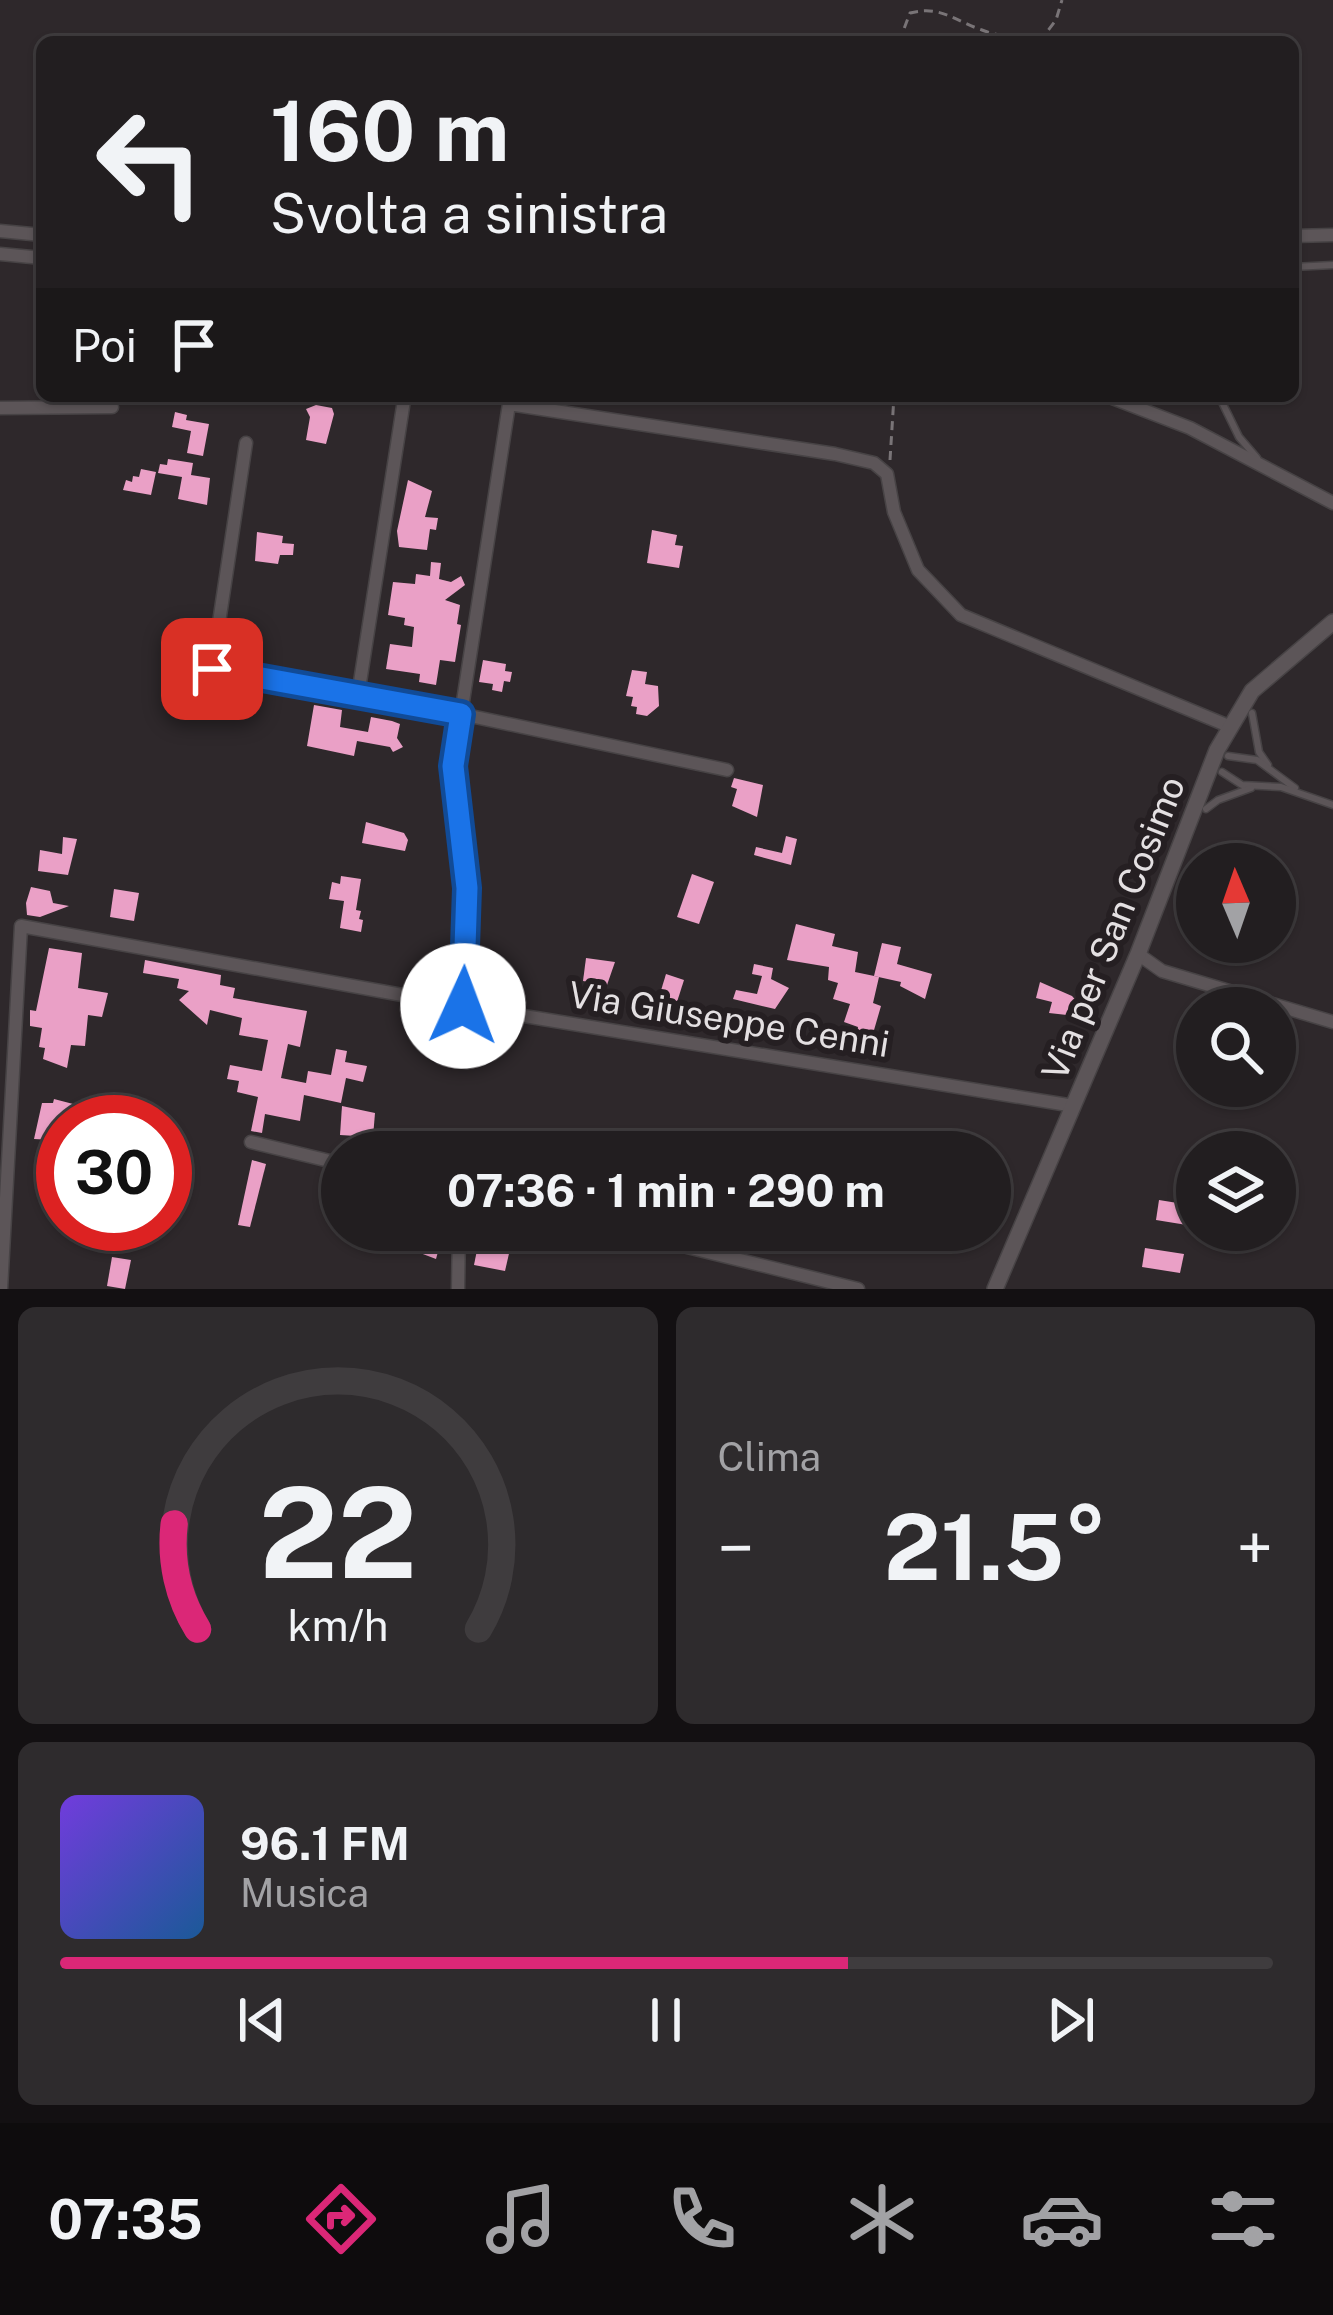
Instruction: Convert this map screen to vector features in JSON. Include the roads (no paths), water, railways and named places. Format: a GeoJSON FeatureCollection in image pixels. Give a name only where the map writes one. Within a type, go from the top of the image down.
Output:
{"type":"FeatureCollection","features":[{"type":"Feature","properties":{"kind":"street"},"geometry":{"type":"LineString","coordinates":[[0,231],[36,234]]}},
{"type":"Feature","properties":{"kind":"street"},"geometry":{"type":"LineString","coordinates":[[1299,236],[1333,235]]}},
{"type":"Feature","properties":{"kind":"street"},"geometry":{"type":"LineString","coordinates":[[0,254],[36,258]]}},
{"type":"Feature","properties":{"kind":"street"},"geometry":{"type":"LineString","coordinates":[[358,695],[404,402]]}},
{"type":"Feature","properties":{"kind":"street"},"geometry":{"type":"LineString","coordinates":[[1123,402],[1190,428],[1333,503]]}},
{"type":"Feature","properties":{"kind":"street"},"geometry":{"type":"LineString","coordinates":[[463,1006],[467,888],[453,766],[509,404],[874,463],[887,474],[894,512],[918,570],[961,615],[1231,727]]}},
{"type":"Feature","properties":{"kind":"street"},"geometry":{"type":"LineString","coordinates":[[0,408],[112,407]]}},
{"type":"Feature","properties":{"kind":"street"},"geometry":{"type":"LineString","coordinates":[[246,443],[212,669],[461,714],[727,770]]}},
{"type":"Feature","properties":{"kind":"street","name":"Via per San Cosimo"},"geometry":{"type":"LineString","coordinates":[[995,1289],[1138,954],[1212,762],[1252,692],[1333,622]]}},
{"type":"Feature","properties":{"kind":"street","name":"Via Giuseppe Cenni"},"geometry":{"type":"LineString","coordinates":[[1,1289],[21,926],[463,1006],[1074,1106]]}},
{"type":"Feature","properties":{"kind":"street"},"geometry":{"type":"LineString","coordinates":[[1138,954],[1162,970],[1333,1022]]}},
{"type":"Feature","properties":{"kind":"street"},"geometry":{"type":"LineString","coordinates":[[250,1142],[321,1159]]}},
{"type":"Feature","properties":{"kind":"street"},"geometry":{"type":"LineString","coordinates":[[458,1289],[459,1251]]}},
{"type":"Feature","properties":{"kind":"street"},"geometry":{"type":"LineString","coordinates":[[703,1251],[858,1289]]}},
{"type":"Feature","properties":{"kind":"lane"},"geometry":{"type":"LineString","coordinates":[[1299,267],[1333,265]]}},
{"type":"Feature","properties":{"kind":"lane"},"geometry":{"type":"LineString","coordinates":[[1222,402],[1239,437],[1264,465]]}},
{"type":"Feature","properties":{"kind":"lane"},"geometry":{"type":"LineString","coordinates":[[1252,713],[1259,752],[1270,768]]}},
{"type":"Feature","properties":{"kind":"lane"},"geometry":{"type":"LineString","coordinates":[[1228,756],[1244,756],[1270,768],[1297,790],[1333,805]]}},
{"type":"Feature","properties":{"kind":"lane"},"geometry":{"type":"LineString","coordinates":[[1222,772],[1241,785],[1297,790]]}},
{"type":"Feature","properties":{"kind":"lane"},"geometry":{"type":"LineString","coordinates":[[1206,809],[1253,787]]}}]}
